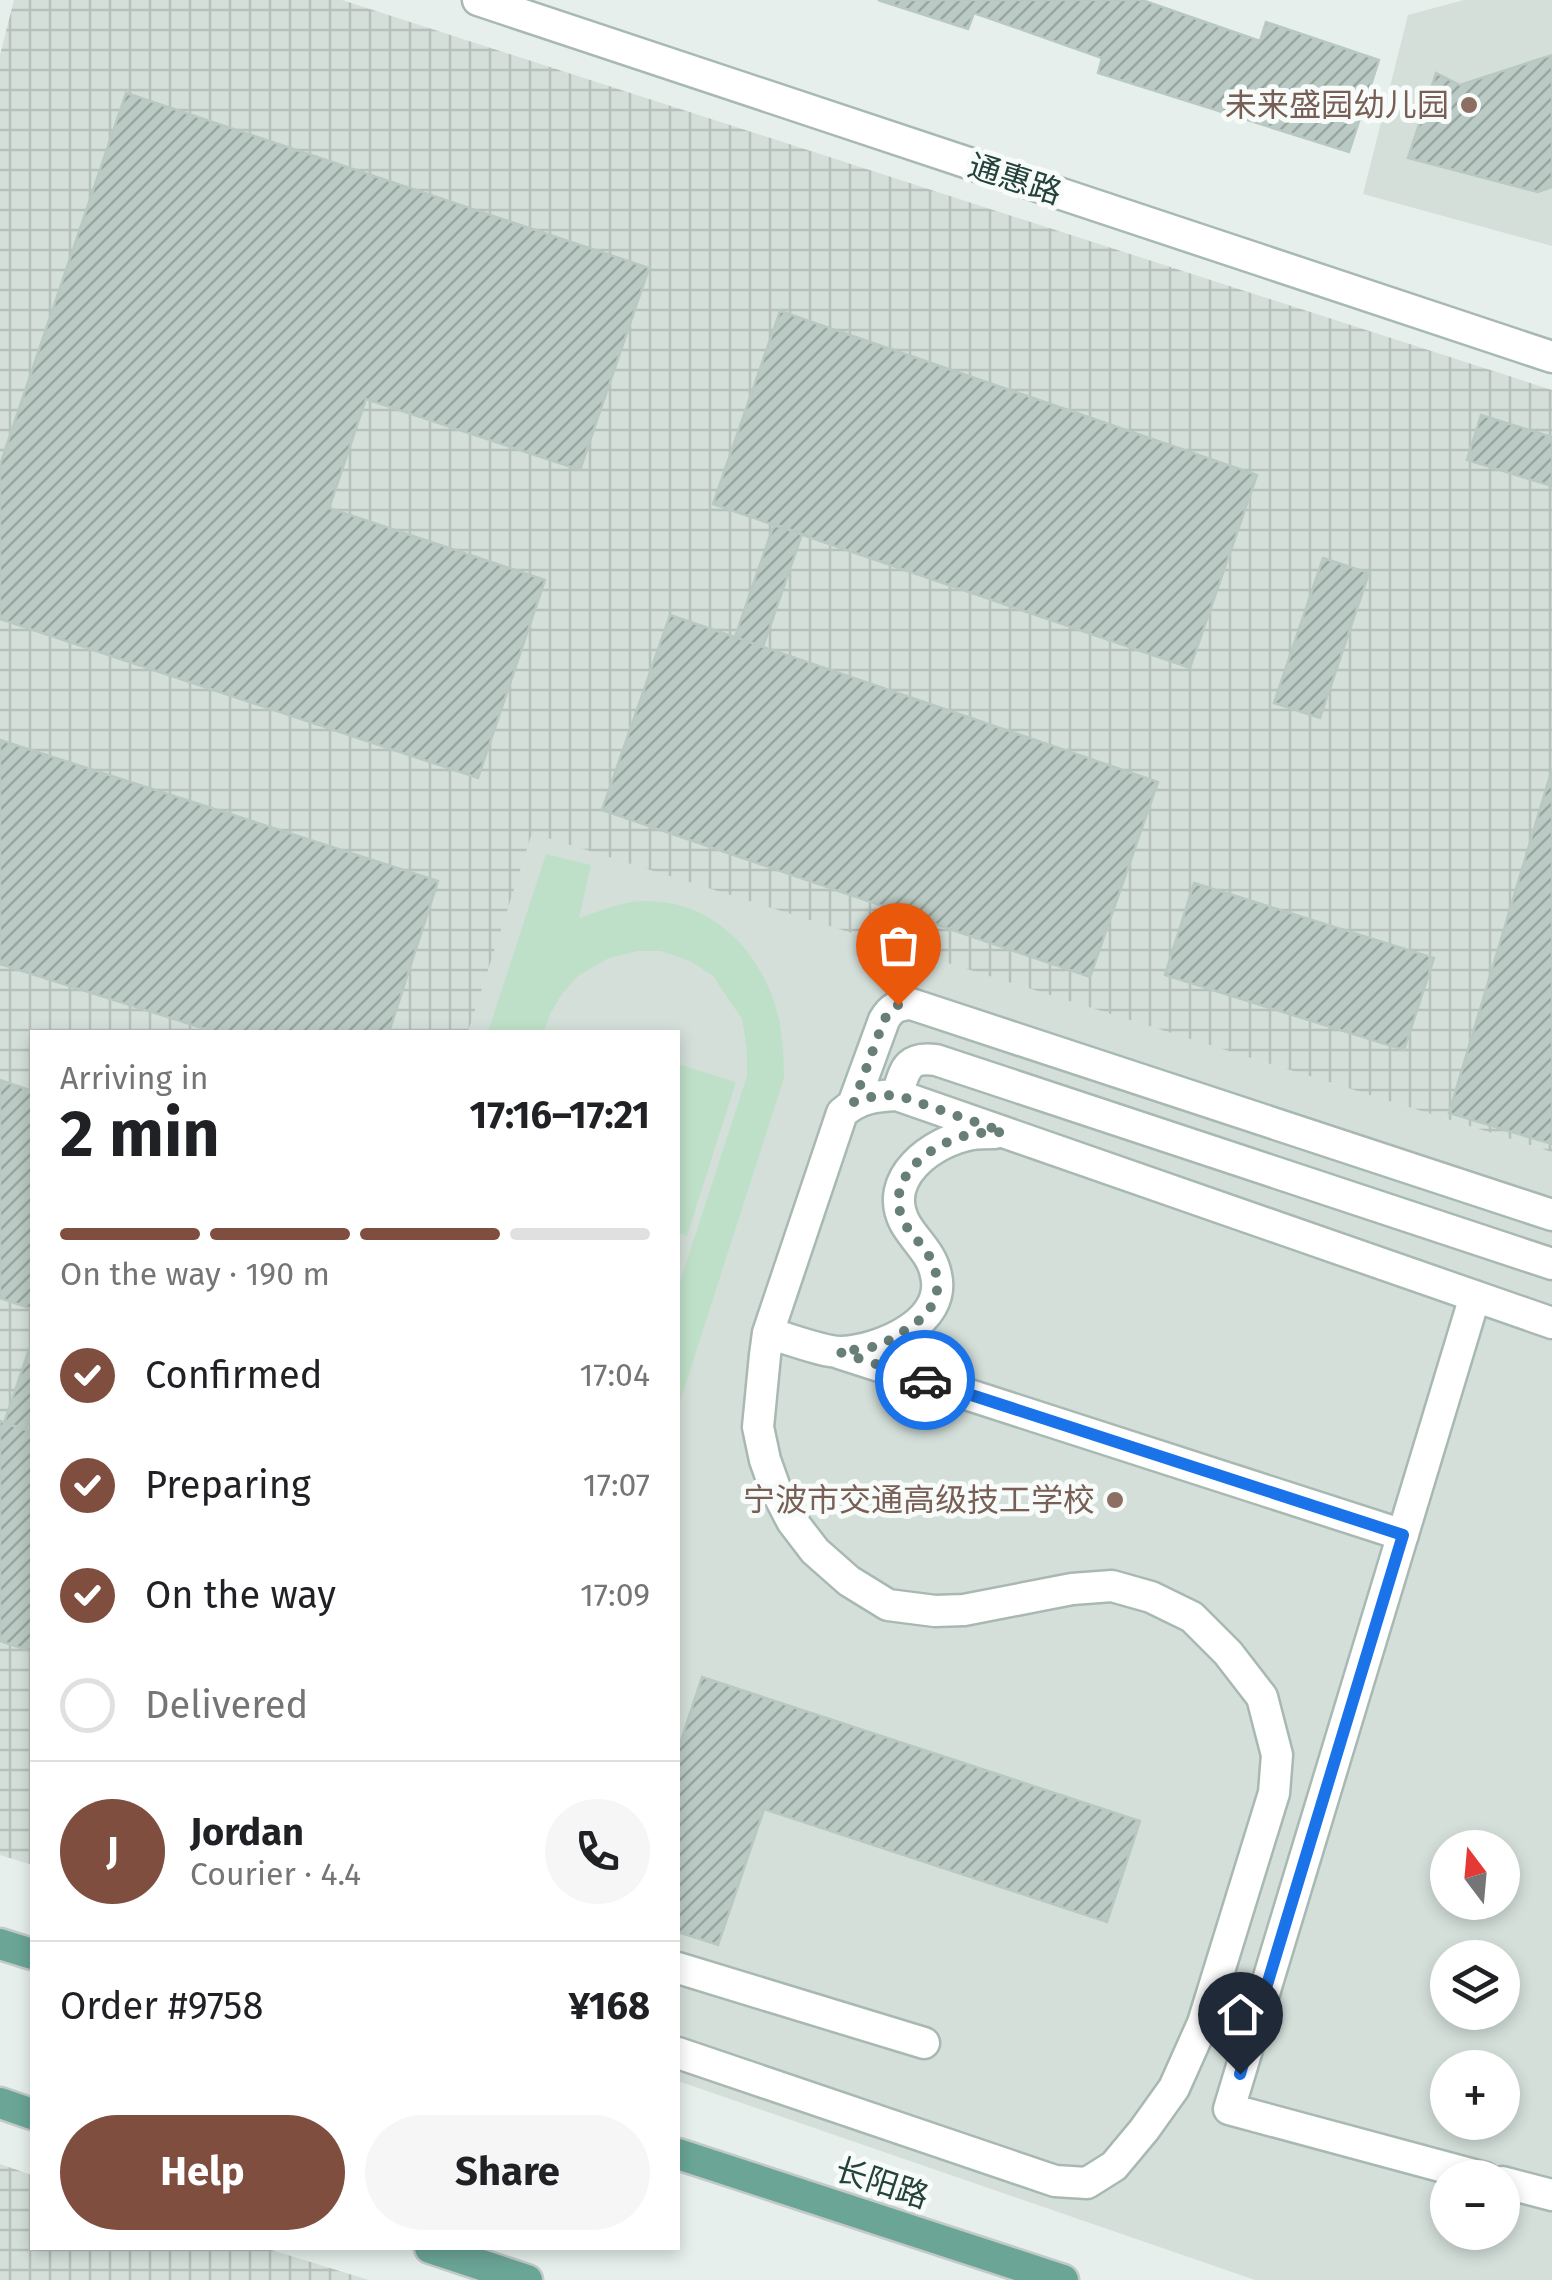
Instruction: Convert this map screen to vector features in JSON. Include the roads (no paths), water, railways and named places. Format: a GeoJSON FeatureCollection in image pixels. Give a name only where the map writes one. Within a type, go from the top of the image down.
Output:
{"type":"FeatureCollection","features":[{"type":"Feature","properties":{"kind":"main road"},"geometry":{"type":"LineString","coordinates":[[0,1944],[30,1953]]}},
{"type":"Feature","properties":{"kind":"main road"},"geometry":{"type":"LineString","coordinates":[[0,2103],[30,2113]]}},
{"type":"Feature","properties":{"kind":"main road","name":"长阳路"},"geometry":{"type":"LineString","coordinates":[[680,2155],[1063,2280]]}},
{"type":"Feature","properties":{"kind":"main road"},"geometry":{"type":"LineString","coordinates":[[436,2250],[527,2280]]}},
{"type":"Feature","properties":{"kind":"street","name":"通惠路"},"geometry":{"type":"LineString","coordinates":[[478,0],[1552,358]]}},
{"type":"Feature","properties":{"kind":"street"},"geometry":{"type":"LineString","coordinates":[[854,1102],[884,1020],[898,1005],[911,1004],[1552,1215]]}},
{"type":"Feature","properties":{"kind":"street"},"geometry":{"type":"LineString","coordinates":[[897,1095],[905,1069],[912,1062],[922,1058],[936,1060],[1552,1264]]}},
{"type":"Feature","properties":{"kind":"street"},"geometry":{"type":"LineString","coordinates":[[680,2055],[1055,2181],[1087,2183],[1114,2166],[1174,2088],[1203,2023],[1274,1793],[1277,1755],[1262,1697],[1228,1652],[1192,1617],[1151,1597],[1112,1586],[1072,1588],[964,1610],[935,1611],[888,1604],[850,1581],[815,1552],[792,1521],[775,1488],[758,1427],[768,1333],[842,1113],[854,1102],[897,1095],[1552,1322]]}},
{"type":"Feature","properties":{"kind":"street"},"geometry":{"type":"LineString","coordinates":[[839,1352],[881,1345],[920,1321],[934,1305],[938,1294],[933,1264],[905,1224],[899,1205],[900,1186],[910,1169],[926,1154],[953,1140],[1004,1132]]}},
{"type":"Feature","properties":{"kind":"street"},"geometry":{"type":"LineString","coordinates":[[1430,2163],[1229,2109],[1475,1296]]}},
{"type":"Feature","properties":{"kind":"street"},"geometry":{"type":"LineString","coordinates":[[768,1333],[839,1352],[1403,1535]]}},
{"type":"Feature","properties":{"kind":"street"},"geometry":{"type":"LineString","coordinates":[[680,1969],[924,2043]]}},
{"type":"Feature","properties":{"kind":"street"},"geometry":{"type":"LineString","coordinates":[[1520,2186],[1552,2194]]}},
{"type":"Feature","properties":{"kind":"place","name":"未来盛园幼儿园"},"geometry":{"type":"Point","coordinates":[1469,105]}},
{"type":"Feature","properties":{"kind":"place","name":"宁波市交通高级技工学校"},"geometry":{"type":"Point","coordinates":[1115,1500]}}]}
